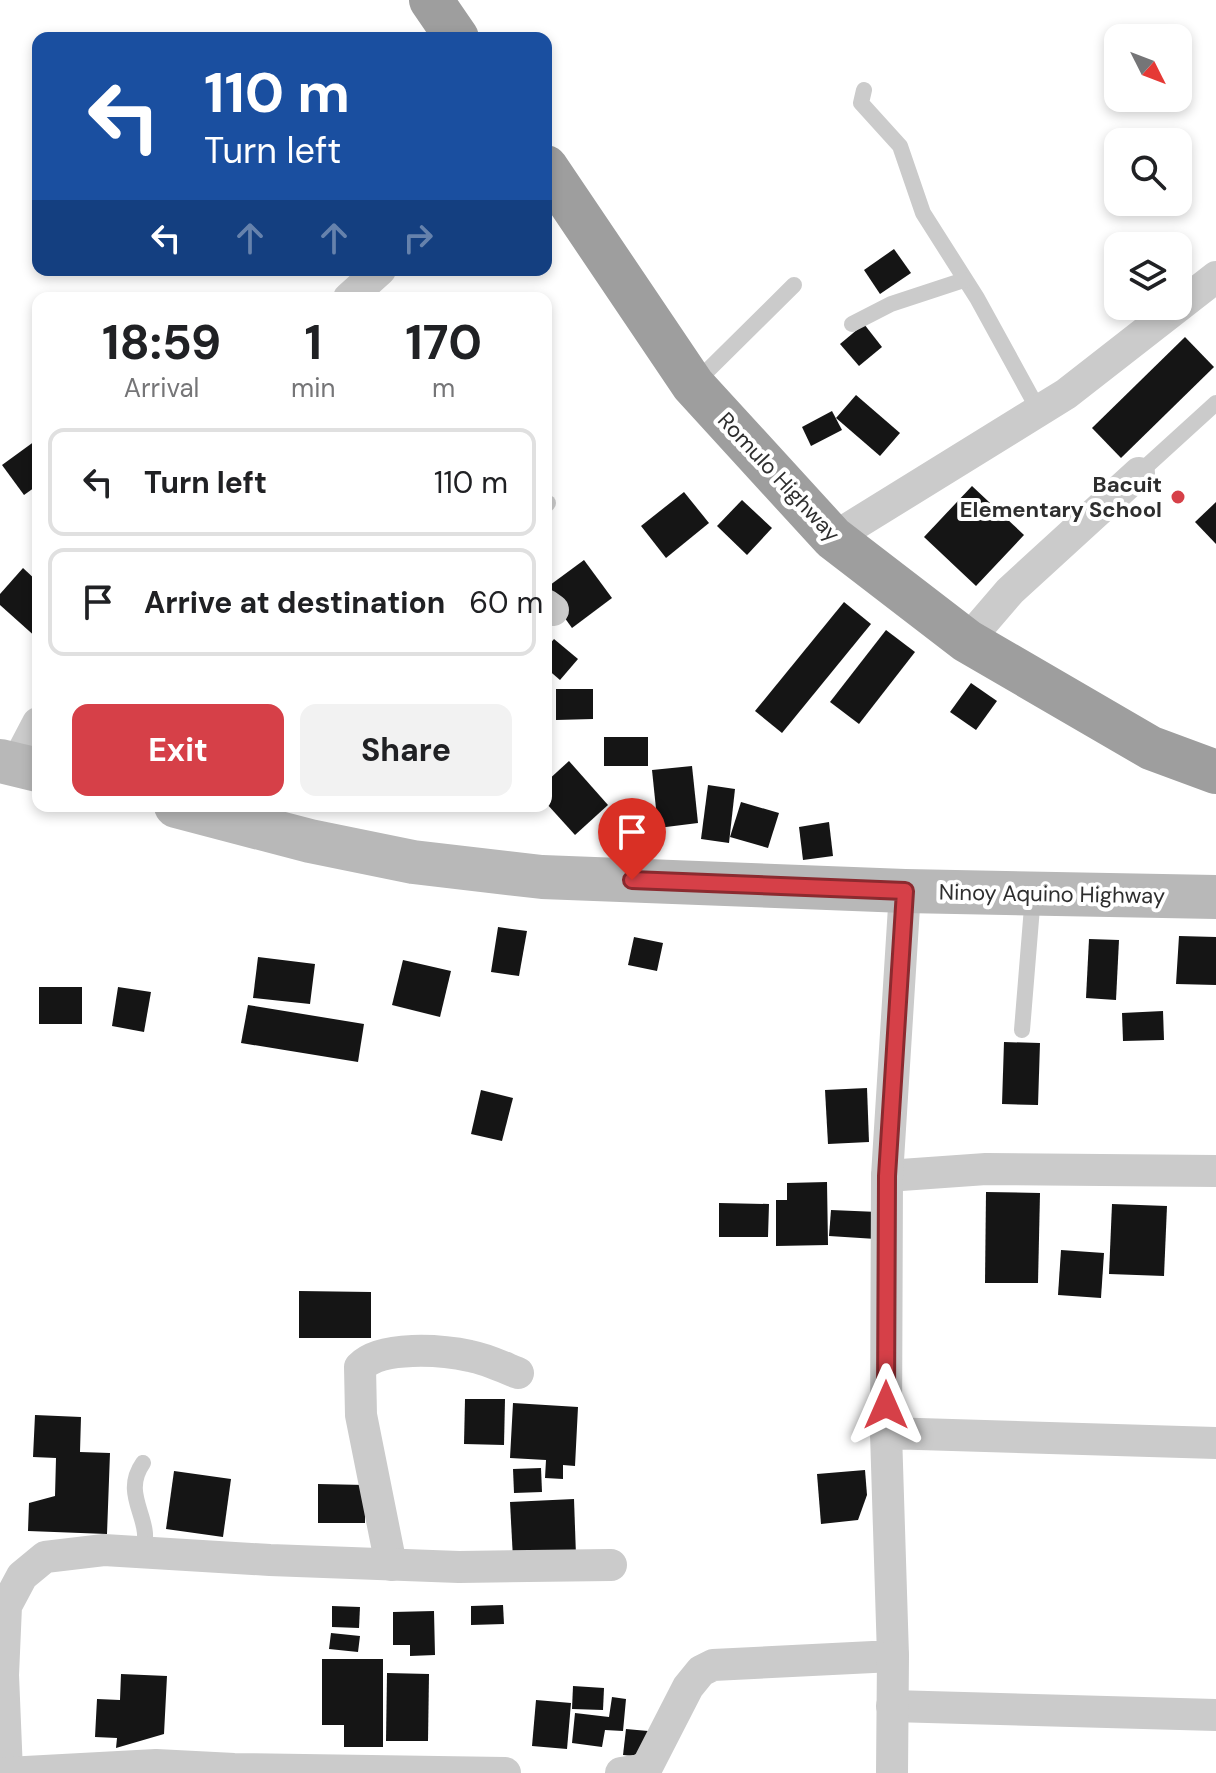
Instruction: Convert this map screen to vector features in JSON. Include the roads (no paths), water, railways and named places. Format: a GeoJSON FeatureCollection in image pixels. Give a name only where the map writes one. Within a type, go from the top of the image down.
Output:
{"type":"FeatureCollection","features":[{"type":"Feature","properties":{"kind":"highway"},"geometry":{"type":"LineString","coordinates":[[431,0],[453,32]]}},
{"type":"Feature","properties":{"kind":"highway","name":"Romulo Highway"},"geometry":{"type":"LineString","coordinates":[[552,176],[693,385],[833,538],[967,641],[1151,748],[1216,772]]}},
{"type":"Feature","properties":{"kind":"main road","name":"Ninoy Aquino Highway"},"geometry":{"type":"LineString","coordinates":[[199,812],[310,841],[413,862],[542,877],[905,891],[1216,897]]}},
{"type":"Feature","properties":{"kind":"street"},"geometry":{"type":"LineString","coordinates":[[356,292],[373,276]]}},
{"type":"Feature","properties":{"kind":"street"},"geometry":{"type":"LineString","coordinates":[[833,538],[1066,394],[1216,277]]}},
{"type":"Feature","properties":{"kind":"street"},"geometry":{"type":"LineString","coordinates":[[967,641],[1010,591],[1139,473]]}},
{"type":"Feature","properties":{"kind":"street"},"geometry":{"type":"LineString","coordinates":[[18,765],[32,736]]}},
{"type":"Feature","properties":{"kind":"street"},"geometry":{"type":"LineString","coordinates":[[892,1773],[893,1656],[886,1433],[887,1176],[905,891]]}},
{"type":"Feature","properties":{"kind":"street"},"geometry":{"type":"LineString","coordinates":[[887,1176],[986,1169],[1216,1171]]}},
{"type":"Feature","properties":{"kind":"street"},"geometry":{"type":"LineString","coordinates":[[391,1565],[361,1415],[360,1367],[366,1360],[383,1355],[431,1350],[473,1356],[518,1373]]}},
{"type":"Feature","properties":{"kind":"street"},"geometry":{"type":"LineString","coordinates":[[886,1433],[1216,1443]]}},
{"type":"Feature","properties":{"kind":"street"},"geometry":{"type":"LineString","coordinates":[[505,1773],[156,1765],[7,1773],[3,1675],[6,1606],[22,1576],[45,1557],[104,1550],[391,1565],[611,1565]]}},
{"type":"Feature","properties":{"kind":"street"},"geometry":{"type":"LineString","coordinates":[[621,1773],[640,1770],[648,1765],[688,1687],[701,1671],[713,1665],[893,1656]]}},
{"type":"Feature","properties":{"kind":"street"},"geometry":{"type":"LineString","coordinates":[[892,1706],[1216,1715]]}},
{"type":"Feature","properties":{"kind":"lane"},"geometry":{"type":"LineString","coordinates":[[864,90],[861,103],[900,146],[923,213],[977,298],[1039,411]]}},
{"type":"Feature","properties":{"kind":"lane"},"geometry":{"type":"LineString","coordinates":[[852,324],[891,304],[964,280]]}},
{"type":"Feature","properties":{"kind":"lane"},"geometry":{"type":"LineString","coordinates":[[693,385],[794,285]]}},
{"type":"Feature","properties":{"kind":"lane"},"geometry":{"type":"LineString","coordinates":[[1139,473],[1216,403]]}},
{"type":"Feature","properties":{"kind":"lane"},"geometry":{"type":"LineString","coordinates":[[1022,1030],[1033,894]]}},
{"type":"Feature","properties":{"kind":"lane"},"geometry":{"type":"LineString","coordinates":[[141,1553],[147,1542],[134,1484],[143,1463]]}},
{"type":"Feature","properties":{"kind":"place","name":"Bacuit Elementary School"},"geometry":{"type":"Point","coordinates":[1178,497]}}]}
